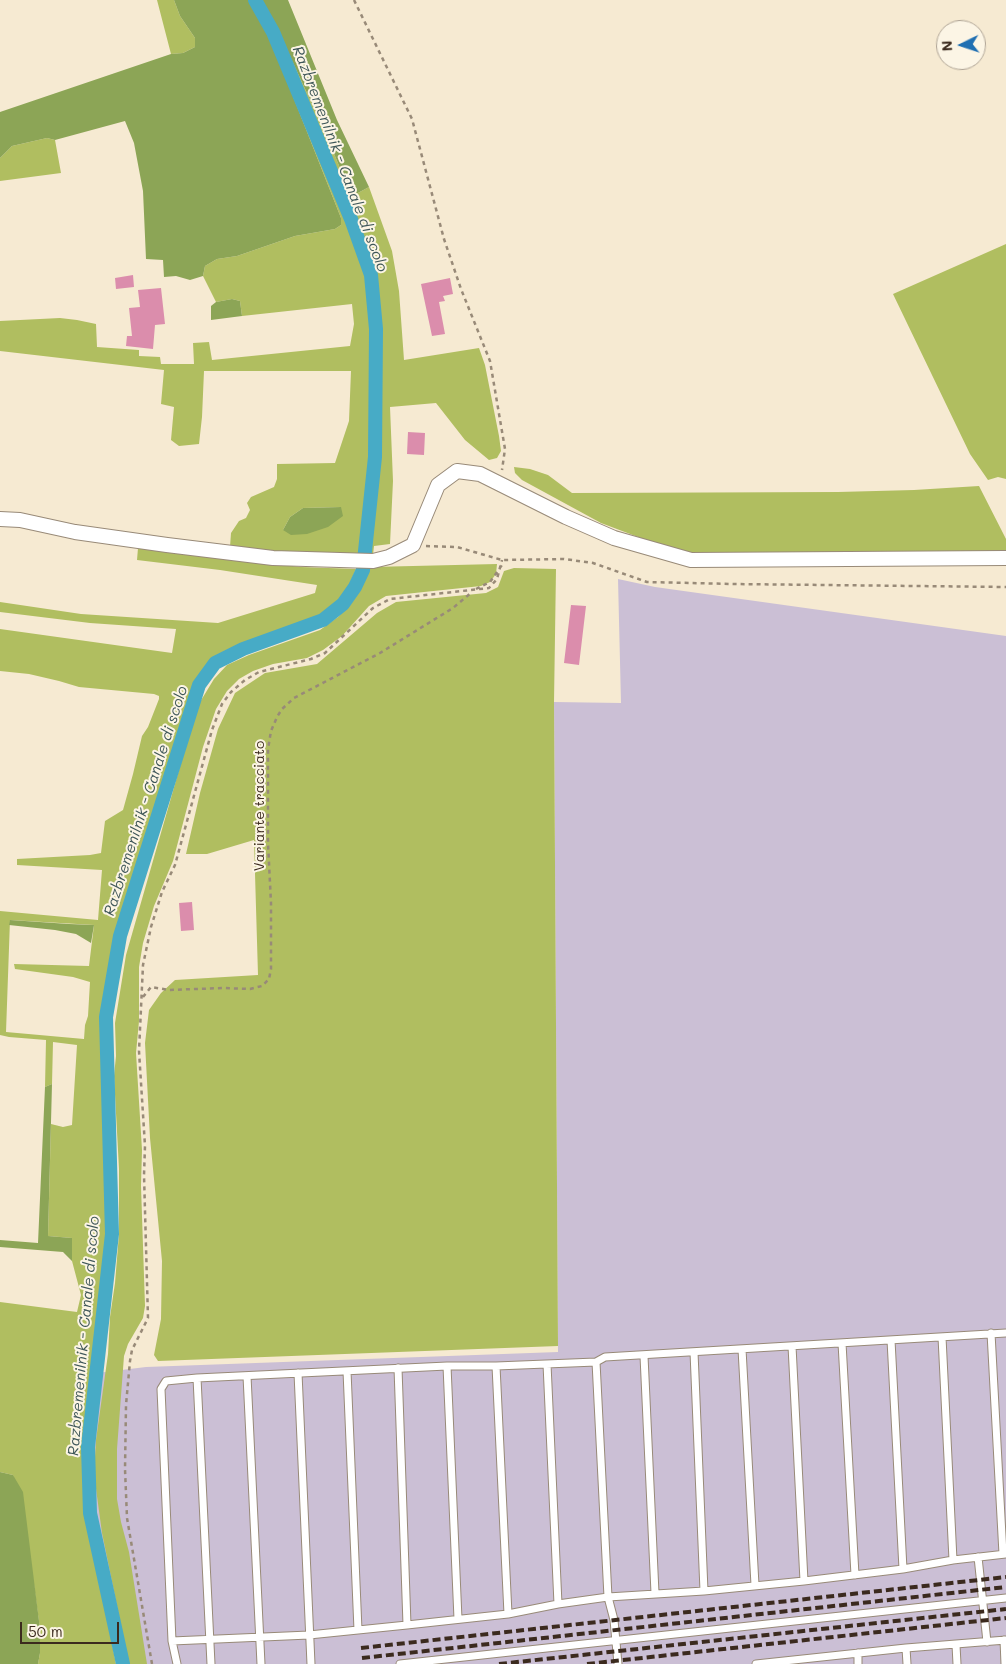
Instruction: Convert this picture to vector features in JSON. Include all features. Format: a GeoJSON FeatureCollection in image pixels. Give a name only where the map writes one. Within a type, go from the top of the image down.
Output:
{"type":"FeatureCollection","features":[{"type":"Feature","properties":{"kind":"street"},"geometry":{"type":"LineString","coordinates":[[0,519],[20,520],[75,532],[186,548],[273,558],[373,561],[390,557],[412,545],[438,485],[457,471],[480,474],[566,517],[614,538],[691,560],[1006,558]]}},
{"type":"Feature","properties":{"kind":"lane"},"geometry":{"type":"LineString","coordinates":[[172,1641],[309,1635],[407,1625],[508,1614],[608,1597],[804,1581],[1004,1554],[991,1333]]}},
{"type":"Feature","properties":{"kind":"lane"},"geometry":{"type":"LineString","coordinates":[[177,1664],[172,1641],[161,1388],[166,1382],[197,1378],[398,1368],[596,1362],[606,1357],[1006,1333]]}},
{"type":"Feature","properties":{"kind":"lane"},"geometry":{"type":"LineString","coordinates":[[942,1336],[953,1560]]}},
{"type":"Feature","properties":{"kind":"lane"},"geometry":{"type":"LineString","coordinates":[[891,1340],[903,1569]]}},
{"type":"Feature","properties":{"kind":"lane"},"geometry":{"type":"LineString","coordinates":[[842,1343],[855,1575]]}},
{"type":"Feature","properties":{"kind":"lane"},"geometry":{"type":"LineString","coordinates":[[792,1346],[804,1581]]}},
{"type":"Feature","properties":{"kind":"lane"},"geometry":{"type":"LineString","coordinates":[[742,1349],[755,1585]]}},
{"type":"Feature","properties":{"kind":"lane"},"geometry":{"type":"LineString","coordinates":[[694,1352],[704,1590]]}},
{"type":"Feature","properties":{"kind":"lane"},"geometry":{"type":"LineString","coordinates":[[644,1356],[655,1593]]}},
{"type":"Feature","properties":{"kind":"lane"},"geometry":{"type":"LineString","coordinates":[[596,1362],[608,1597],[614,1620],[618,1664]]}},
{"type":"Feature","properties":{"kind":"lane"},"geometry":{"type":"LineString","coordinates":[[547,1364],[558,1604]]}},
{"type":"Feature","properties":{"kind":"lane"},"geometry":{"type":"LineString","coordinates":[[447,1366],[458,1619]]}},
{"type":"Feature","properties":{"kind":"lane"},"geometry":{"type":"LineString","coordinates":[[496,1366],[508,1614]]}},
{"type":"Feature","properties":{"kind":"lane"},"geometry":{"type":"LineString","coordinates":[[398,1368],[407,1625]]}},
{"type":"Feature","properties":{"kind":"lane"},"geometry":{"type":"LineString","coordinates":[[347,1371],[358,1630]]}},
{"type":"Feature","properties":{"kind":"lane"},"geometry":{"type":"LineString","coordinates":[[298,1373],[311,1664]]}},
{"type":"Feature","properties":{"kind":"lane"},"geometry":{"type":"LineString","coordinates":[[247,1376],[261,1664]]}},
{"type":"Feature","properties":{"kind":"lane"},"geometry":{"type":"LineString","coordinates":[[197,1378],[211,1664]]}},
{"type":"Feature","properties":{"kind":"lane"},"geometry":{"type":"LineString","coordinates":[[978,1557],[987,1642]]}},
{"type":"Feature","properties":{"kind":"lane"},"geometry":{"type":"LineString","coordinates":[[400,1664],[1006,1598]]}},
{"type":"Feature","properties":{"kind":"lane"},"geometry":{"type":"LineString","coordinates":[[757,1664],[809,1661],[858,1653],[1005,1640],[1005,1664]]}},
{"type":"Feature","properties":{"kind":"lane"},"geometry":{"type":"LineString","coordinates":[[956,1645],[957,1664]]}},
{"type":"Feature","properties":{"kind":"lane"},"geometry":{"type":"LineString","coordinates":[[906,1648],[907,1664]]}},
{"type":"Feature","properties":{"kind":"lane"},"geometry":{"type":"LineString","coordinates":[[858,1653],[858,1664]]}},
{"type":"Feature","properties":{"kind":"path"},"geometry":{"type":"LineString","coordinates":[[354,0],[412,119],[444,239],[461,289],[490,362],[506,449],[500,484]]}},
{"type":"Feature","properties":{"kind":"path"},"geometry":{"type":"LineString","coordinates":[[412,545],[457,547],[502,560],[564,559],[593,564],[647,582],[1006,587]]}},
{"type":"Feature","properties":{"kind":"path"},"geometry":{"type":"LineString","coordinates":[[152,1664],[127,1518],[124,1469],[126,1405],[130,1361],[132,1350],[148,1318],[144,1175],[145,1146],[140,1051],[142,965],[162,892],[175,865],[212,730],[222,704],[231,692],[245,680],[259,672],[311,660],[326,653],[373,608],[382,602],[390,599],[427,594],[489,588],[497,580],[502,560]]}},
{"type":"Feature","properties":{"kind":"path","name":"Variante tracciato"},"geometry":{"type":"LineString","coordinates":[[142,998],[150,987],[169,990],[250,989],[262,986],[269,979],[272,969],[268,835],[268,749],[271,731],[277,717],[282,709],[294,698],[380,653],[453,608],[473,590]]}},
{"type":"Feature","properties":{"kind":"shaded area"},"geometry":{"type":"Polygon","coordinates":[[[618,579],[655,587],[1006,636],[1006,1664],[123,1664],[90,1513],[88,1447],[97,1373],[146,1367],[558,1352],[554,702],[621,703],[618,579]]]}},
{"type":"Feature","properties":{"kind":"green space"},"geometry":{"type":"Polygon","coordinates":[[[157,0],[174,0],[180,16],[195,38],[195,47],[183,53],[171,54],[157,0]]]}},
{"type":"Feature","properties":{"kind":"green space"},"geometry":{"type":"Polygon","coordinates":[[[174,0],[251,0],[270,38],[341,218],[341,225],[335,229],[295,236],[237,256],[217,259],[205,266],[203,276],[190,280],[176,276],[164,277],[163,260],[146,259],[143,191],[134,143],[125,121],[55,140],[47,138],[12,146],[0,158],[0,112],[171,54],[183,53],[195,47],[195,38],[180,16],[174,0]]]}},
{"type":"Feature","properties":{"kind":"green space"},"geometry":{"type":"Polygon","coordinates":[[[251,0],[260,0],[275,24],[325,132],[347,185],[356,194],[369,187],[392,251],[399,291],[404,360],[479,348],[485,365],[501,451],[497,458],[489,460],[465,440],[436,403],[390,407],[393,481],[390,544],[374,546],[373,555],[299,554],[230,547],[231,533],[239,521],[246,518],[250,510],[247,503],[251,497],[274,487],[277,479],[277,464],[335,463],[349,421],[351,371],[204,371],[199,444],[179,446],[171,440],[174,407],[161,404],[164,370],[0,351],[0,321],[60,318],[96,324],[97,347],[139,350],[139,356],[160,357],[161,364],[194,364],[193,343],[209,342],[212,360],[350,346],[354,324],[352,304],[242,316],[240,301],[232,299],[216,302],[203,276],[205,266],[217,259],[237,256],[295,236],[335,229],[341,225],[341,218],[270,38],[251,0]],[[341,507],[303,508],[290,517],[283,530],[341,507]]]}},
{"type":"Feature","properties":{"kind":"green space"},"geometry":{"type":"Polygon","coordinates":[[[260,0],[288,0],[337,120],[369,187],[356,194],[347,185],[325,132],[275,24],[260,0]]]}},
{"type":"Feature","properties":{"kind":"green space"},"geometry":{"type":"Polygon","coordinates":[[[47,138],[55,140],[61,173],[0,181],[0,158],[12,146],[47,138]]]}},
{"type":"Feature","properties":{"kind":"green space"},"geometry":{"type":"Polygon","coordinates":[[[1006,244],[1006,479],[998,477],[988,480],[970,454],[893,294],[1006,244]]]}},
{"type":"Feature","properties":{"kind":"green space"},"geometry":{"type":"Polygon","coordinates":[[[232,299],[240,301],[242,316],[211,320],[211,306],[216,302],[232,299]]]}},
{"type":"Feature","properties":{"kind":"green space"},"geometry":{"type":"Polygon","coordinates":[[[514,467],[530,469],[548,475],[572,493],[838,492],[979,486],[1006,539],[1006,553],[691,553],[662,546],[601,523],[522,480],[515,473],[514,467]]]}},
{"type":"Feature","properties":{"kind":"green space"},"geometry":{"type":"Polygon","coordinates":[[[341,507],[343,516],[328,527],[307,534],[291,535],[283,530],[290,517],[303,508],[341,507]]]}},
{"type":"Feature","properties":{"kind":"green space"},"geometry":{"type":"Polygon","coordinates":[[[138,548],[301,567],[356,569],[347,590],[334,606],[321,616],[220,656],[205,669],[188,701],[126,902],[110,960],[103,997],[101,1024],[109,1237],[83,1447],[85,1507],[116,1664],[38,1664],[40,1629],[34,1585],[13,1475],[0,1472],[0,1302],[77,1312],[81,1295],[72,1261],[72,1238],[48,1236],[51,1124],[63,1127],[72,1125],[77,1045],[53,1042],[52,1084],[45,1087],[46,1040],[0,1035],[0,911],[98,920],[102,870],[17,865],[17,859],[101,853],[105,821],[123,810],[142,736],[148,727],[159,696],[79,687],[29,674],[0,671],[0,629],[172,653],[176,629],[90,623],[0,612],[0,602],[81,614],[218,623],[315,593],[317,585],[220,570],[137,560],[138,548]],[[10,920],[6,1032],[84,1039],[88,1016],[90,982],[73,977],[15,969],[14,964],[89,966],[94,925],[10,920]]]}},
{"type":"Feature","properties":{"kind":"green space"},"geometry":{"type":"Polygon","coordinates":[[[497,564],[496,574],[490,582],[481,586],[386,596],[369,606],[342,636],[323,650],[307,658],[273,664],[253,671],[239,679],[227,691],[216,709],[203,747],[173,861],[154,906],[143,943],[139,967],[139,1021],[136,1053],[142,1150],[141,1186],[145,1306],[143,1318],[128,1344],[124,1356],[117,1449],[117,1499],[129,1552],[147,1664],[129,1664],[102,1533],[94,1474],[96,1440],[108,1354],[119,1234],[119,1169],[114,1076],[116,1056],[115,1023],[126,955],[200,702],[214,679],[227,665],[249,655],[320,630],[338,617],[353,601],[371,567],[497,564]]]}},
{"type":"Feature","properties":{"kind":"green space"},"geometry":{"type":"Polygon","coordinates":[[[514,568],[556,569],[554,702],[558,1346],[158,1361],[154,1355],[161,1319],[162,1261],[150,1138],[145,1043],[149,1010],[161,993],[175,980],[258,975],[254,840],[207,854],[186,854],[200,793],[218,729],[235,693],[265,673],[317,664],[377,613],[396,602],[486,593],[498,587],[504,571],[514,568]]]}},
{"type":"Feature","properties":{"kind":"green space"},"geometry":{"type":"Polygon","coordinates":[[[10,920],[94,925],[91,943],[76,934],[9,925],[10,920]]]}},
{"type":"Feature","properties":{"kind":"green space"},"geometry":{"type":"Polygon","coordinates":[[[52,1084],[48,1236],[72,1238],[72,1261],[63,1252],[0,1247],[0,1240],[38,1243],[45,1087],[52,1084]]]}},
{"type":"Feature","properties":{"kind":"green space"},"geometry":{"type":"Polygon","coordinates":[[[0,1472],[13,1475],[23,1492],[40,1629],[38,1664],[0,1664],[0,1472]]]}},
{"type":"Feature","properties":{"kind":"building"},"geometry":{"type":"Polygon","coordinates":[[[133,275],[134,287],[116,289],[115,278],[133,275]]]}},
{"type":"Feature","properties":{"kind":"building"},"geometry":{"type":"Polygon","coordinates":[[[450,278],[453,294],[443,296],[445,301],[439,302],[445,334],[432,336],[421,284],[450,278]]]}},
{"type":"Feature","properties":{"kind":"building"},"geometry":{"type":"Polygon","coordinates":[[[161,288],[165,324],[155,325],[153,349],[126,346],[127,336],[132,336],[129,308],[140,307],[138,290],[161,288]]]}},
{"type":"Feature","properties":{"kind":"building"},"geometry":{"type":"Polygon","coordinates":[[[408,432],[425,433],[424,455],[407,454],[408,432]]]}},
{"type":"Feature","properties":{"kind":"building"},"geometry":{"type":"Polygon","coordinates":[[[571,605],[586,606],[579,665],[564,663],[571,605]]]}},
{"type":"Feature","properties":{"kind":"building"},"geometry":{"type":"Polygon","coordinates":[[[192,902],[194,930],[181,931],[179,903],[192,902]]]}},
{"type":"Feature","properties":{"kind":"waterway","name":"Razbremenilnik - Canale di scolo"},"geometry":{"type":"LineString","coordinates":[[123,1664],[90,1513],[88,1447],[112,1234],[106,1017],[120,936],[199,685],[215,663],[243,649],[323,620],[343,604],[355,587],[363,570],[375,457],[376,329],[371,275],[351,219],[273,32],[255,0]]}},
{"type":"Feature","properties":{"kind":"railway"},"geometry":{"type":"LineString","coordinates":[[361,1648],[1006,1577]]}},
{"type":"Feature","properties":{"kind":"railway"},"geometry":{"type":"LineString","coordinates":[[362,1658],[1006,1587]]}},
{"type":"Feature","properties":{"kind":"railway"},"geometry":{"type":"LineString","coordinates":[[499,1664],[1006,1609]]}},
{"type":"Feature","properties":{"kind":"railway"},"geometry":{"type":"LineString","coordinates":[[587,1664],[1006,1618]]}}]}
